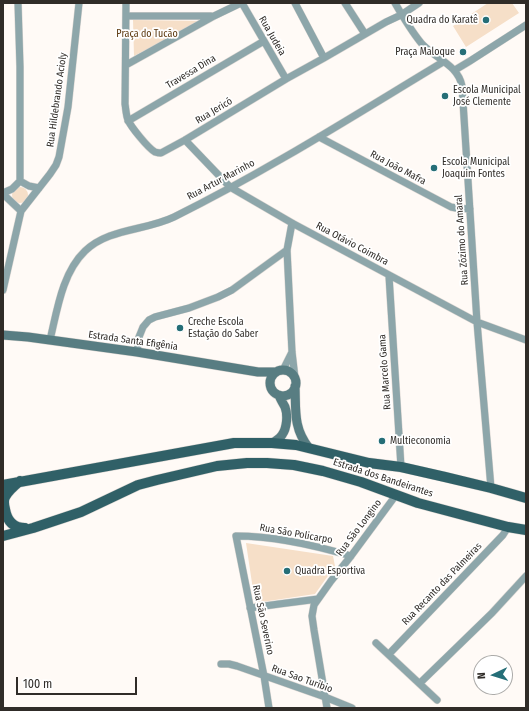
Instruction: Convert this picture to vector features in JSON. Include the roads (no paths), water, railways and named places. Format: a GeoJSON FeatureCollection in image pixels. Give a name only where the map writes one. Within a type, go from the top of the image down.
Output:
{"type":"FeatureCollection","features":[{"type":"Feature","properties":{"kind":"main road","name":"Estrada dos Bandeirantes"},"geometry":{"type":"LineString","coordinates":[[3,485],[234,443],[272,443],[296,445],[369,463],[401,467],[491,488],[526,498]]}},
{"type":"Feature","properties":{"kind":"main road","name":"Estrada dos Bandeirantes"},"geometry":{"type":"LineString","coordinates":[[3,536],[81,512],[138,485],[217,466],[247,463],[281,463],[323,471],[361,482],[418,503],[508,527],[526,530]]}},
{"type":"Feature","properties":{"kind":"main road"},"geometry":{"type":"LineString","coordinates":[[20,481],[6,496],[4,501],[6,516],[10,523],[15,526],[20,528],[32,528]]}},
{"type":"Feature","properties":{"kind":"street"},"geometry":{"type":"LineString","coordinates":[[3,290],[21,211],[3,193],[12,189],[20,181],[20,67],[18,3]]}},
{"type":"Feature","properties":{"kind":"street","name":"Rua Hildebrando Acioly"},"geometry":{"type":"LineString","coordinates":[[21,211],[56,165],[68,108],[79,3]]}},
{"type":"Feature","properties":{"kind":"street"},"geometry":{"type":"LineString","coordinates":[[126,3],[125,104],[128,121]]}},
{"type":"Feature","properties":{"kind":"street"},"geometry":{"type":"LineString","coordinates":[[126,65],[214,16],[241,3]]}},
{"type":"Feature","properties":{"kind":"street","name":"Rua Judeia"},"geometry":{"type":"LineString","coordinates":[[241,3],[286,79]]}},
{"type":"Feature","properties":{"kind":"street"},"geometry":{"type":"LineString","coordinates":[[295,3],[324,58]]}},
{"type":"Feature","properties":{"kind":"street"},"geometry":{"type":"LineString","coordinates":[[345,3],[365,34]]}},
{"type":"Feature","properties":{"kind":"street"},"geometry":{"type":"LineString","coordinates":[[395,3],[401,15],[423,45],[436,57],[455,70],[470,62],[526,25]]}},
{"type":"Feature","properties":{"kind":"street","name":"Rua Jericó"},"geometry":{"type":"LineString","coordinates":[[128,121],[154,151],[161,153],[286,79],[401,15],[419,3]]}},
{"type":"Feature","properties":{"kind":"street"},"geometry":{"type":"LineString","coordinates":[[126,16],[214,16]]}},
{"type":"Feature","properties":{"kind":"street","name":"Travessa Dina"},"geometry":{"type":"LineString","coordinates":[[128,121],[264,41]]}},
{"type":"Feature","properties":{"kind":"street","name":"Rua Artur Marinho"},"geometry":{"type":"LineString","coordinates":[[50,340],[59,304],[70,270],[77,259],[97,242],[112,235],[172,218],[319,137],[443,62]]}},
{"type":"Feature","properties":{"kind":"street","name":"Rua Zózimo do Amaral"},"geometry":{"type":"LineString","coordinates":[[455,70],[459,75],[462,86],[477,322],[491,488]]}},
{"type":"Feature","properties":{"kind":"street","name":"Rua João Mafra"},"geometry":{"type":"LineString","coordinates":[[319,137],[451,207],[470,209]]}},
{"type":"Feature","properties":{"kind":"street","name":"Rua Otávio Coimbra"},"geometry":{"type":"LineString","coordinates":[[185,140],[230,187],[292,223],[477,322],[526,340]]}},
{"type":"Feature","properties":{"kind":"street"},"geometry":{"type":"LineString","coordinates":[[20,181],[29,186],[39,188]]}},
{"type":"Feature","properties":{"kind":"street"},"geometry":{"type":"LineString","coordinates":[[292,223],[287,250],[296,421],[301,437],[309,448]]}},
{"type":"Feature","properties":{"kind":"street"},"geometry":{"type":"LineString","coordinates":[[137,352],[139,337],[143,327],[149,320],[189,308],[232,290],[287,250]]}},
{"type":"Feature","properties":{"kind":"street","name":"Rua Marcelo Gama"},"geometry":{"type":"LineString","coordinates":[[389,276],[401,467]]}},
{"type":"Feature","properties":{"kind":"street","name":"Estrada Santa Efigênia"},"geometry":{"type":"LineString","coordinates":[[3,335],[137,352],[258,372],[279,371]]}},
{"type":"Feature","properties":{"kind":"street"},"geometry":{"type":"LineString","coordinates":[[270,386],[271,378],[279,371],[292,352]]}},
{"type":"Feature","properties":{"kind":"street"},"geometry":{"type":"LineString","coordinates":[[279,371],[290,372],[295,382]]}},
{"type":"Feature","properties":{"kind":"street"},"geometry":{"type":"LineString","coordinates":[[258,372],[278,395],[285,407],[285,430],[282,435],[272,443]]}},
{"type":"Feature","properties":{"kind":"street"},"geometry":{"type":"LineString","coordinates":[[278,395],[283,396],[290,393],[295,382]]}},
{"type":"Feature","properties":{"kind":"street","name":"Rua São Longino"},"geometry":{"type":"LineString","coordinates":[[327,708],[312,616],[314,605],[331,580],[351,556],[396,495]]}},
{"type":"Feature","properties":{"kind":"street","name":"Rua Recanto das Palmeiras"},"geometry":{"type":"LineString","coordinates":[[389,654],[503,535],[508,527]]}},
{"type":"Feature","properties":{"kind":"street","name":"Rua São Policarpo"},"geometry":{"type":"LineString","coordinates":[[236,536],[278,540],[321,548],[351,556]]}},
{"type":"Feature","properties":{"kind":"street","name":"Rua São Severino"},"geometry":{"type":"LineString","coordinates":[[236,536],[270,708]]}},
{"type":"Feature","properties":{"kind":"street"},"geometry":{"type":"LineString","coordinates":[[420,684],[492,613],[526,576]]}},
{"type":"Feature","properties":{"kind":"street"},"geometry":{"type":"LineString","coordinates":[[250,608],[318,599]]}},
{"type":"Feature","properties":{"kind":"street"},"geometry":{"type":"LineString","coordinates":[[376,643],[437,700]]}},
{"type":"Feature","properties":{"kind":"street","name":"Rua Sao Turibio"},"geometry":{"type":"LineString","coordinates":[[221,664],[237,666],[352,708]]}},
{"type":"Feature","properties":{"kind":"place","name":"Quadra do Karatê"},"geometry":{"type":"Point","coordinates":[486,20]}},
{"type":"Feature","properties":{"kind":"place","name":"Praça Maloque"},"geometry":{"type":"Point","coordinates":[463,52]}},
{"type":"Feature","properties":{"kind":"place","name":"Escola Municipal José Clemente"},"geometry":{"type":"Point","coordinates":[445,96]}},
{"type":"Feature","properties":{"kind":"place","name":"Escola Municipal Joaquim Fontes"},"geometry":{"type":"Point","coordinates":[434,168]}},
{"type":"Feature","properties":{"kind":"place","name":"Creche Escola Estação do Saber"},"geometry":{"type":"Point","coordinates":[180,328]}},
{"type":"Feature","properties":{"kind":"place","name":"Multieconomia"},"geometry":{"type":"Point","coordinates":[382,441]}},
{"type":"Feature","properties":{"kind":"place","name":"Quadra Esportiva"},"geometry":{"type":"Point","coordinates":[287,571]}},
{"type":"Feature","properties":{"kind":"park label","name":"Praça do Tucão"},"geometry":{"type":"Point","coordinates":[147,34]}}]}
